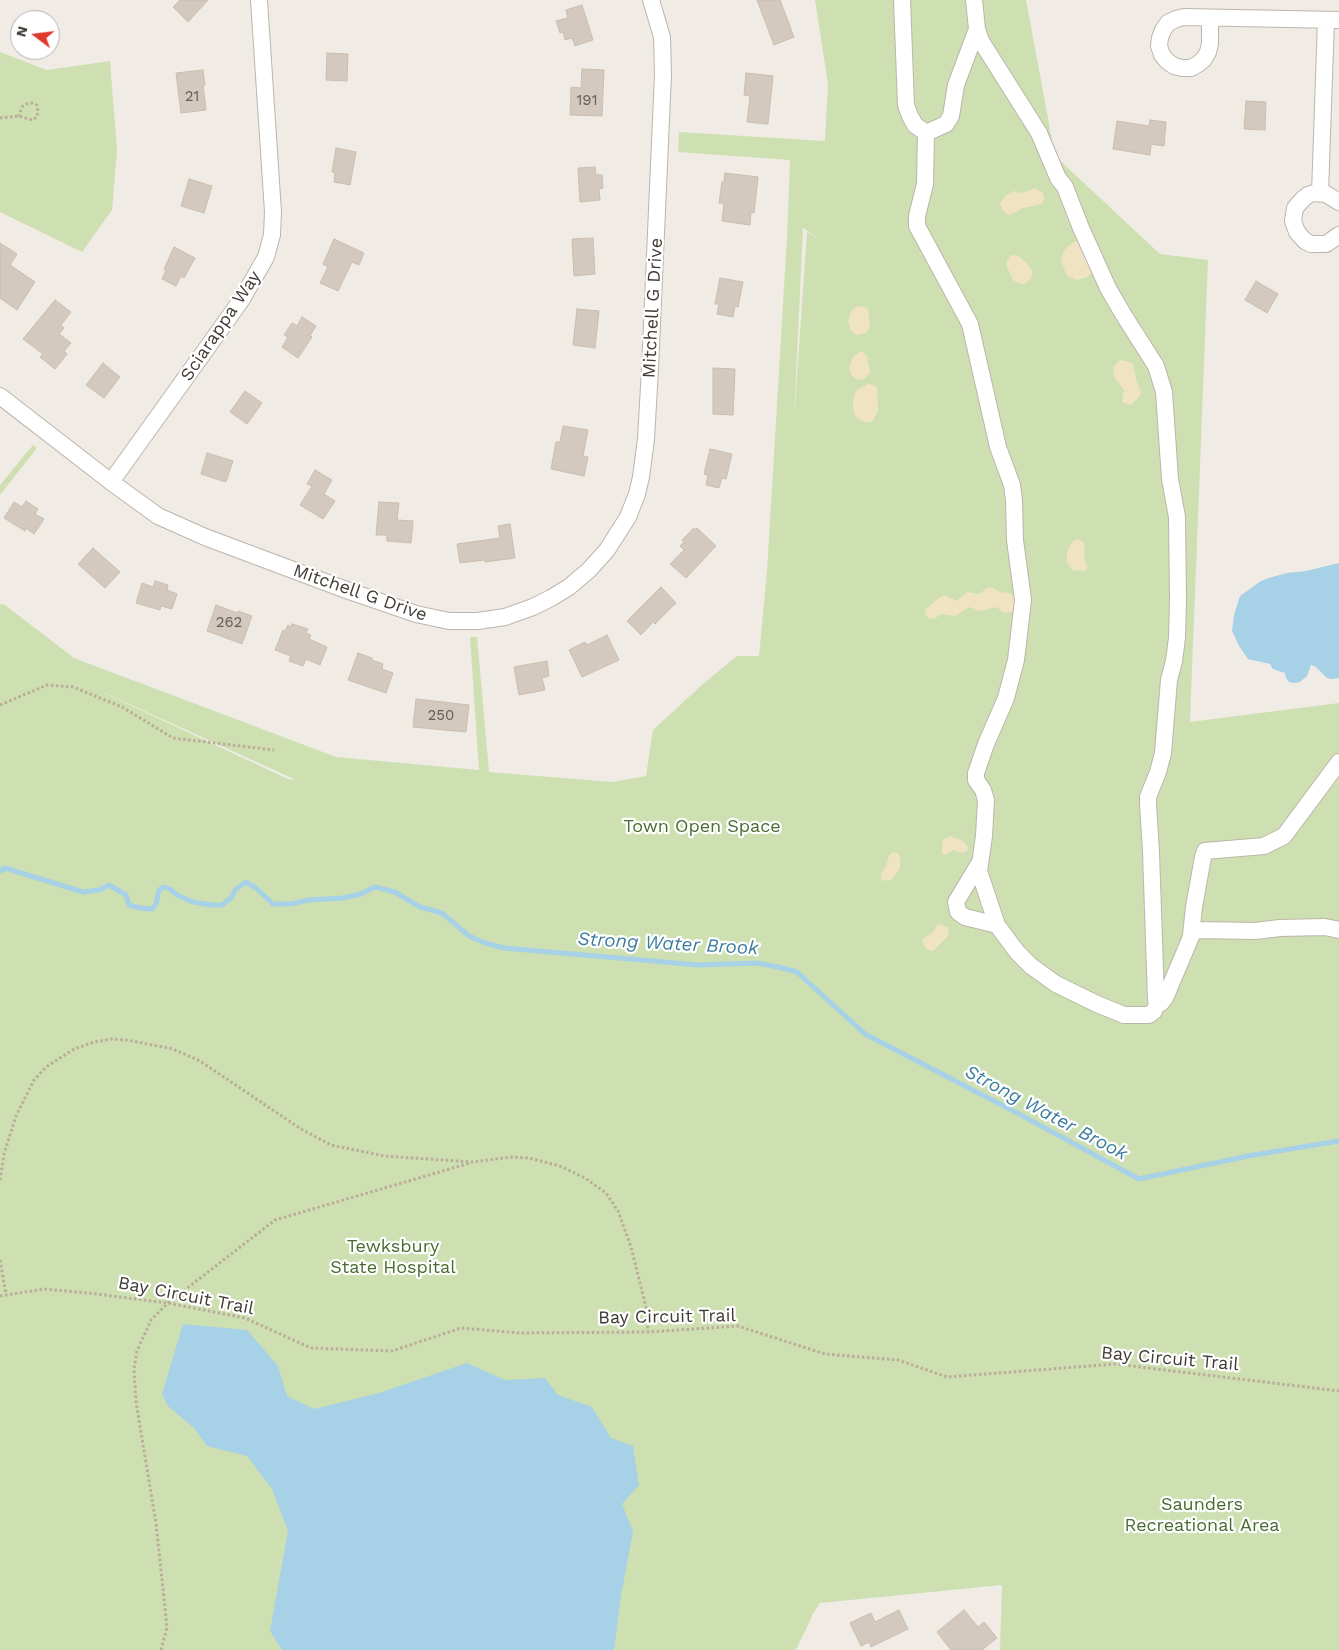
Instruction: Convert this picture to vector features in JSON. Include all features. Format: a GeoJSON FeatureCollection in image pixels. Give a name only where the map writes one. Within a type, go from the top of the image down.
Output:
{"type":"FeatureCollection","features":[{"type":"Feature","properties":{"kind":"street","name":"Sciarappa Way"},"geometry":{"type":"LineString","coordinates":[[111,482],[242,299],[266,257],[272,235],[273,212],[259,0]]}},
{"type":"Feature","properties":{"kind":"street","name":"Mitchell G Drive"},"geometry":{"type":"LineString","coordinates":[[0,396],[158,516],[205,538],[349,591],[416,614],[449,621],[478,620],[505,616],[533,608],[551,598],[569,587],[589,570],[611,545],[628,517],[637,494],[644,459],[650,370],[663,54],[662,37],[651,0]]}},
{"type":"Feature","properties":{"kind":"street"},"geometry":{"type":"LineString","coordinates":[[902,0],[906,105],[915,125],[926,133]]}},
{"type":"Feature","properties":{"kind":"street"},"geometry":{"type":"LineString","coordinates":[[926,133],[924,184],[917,216],[917,226],[970,324],[998,446],[1012,485],[1015,540],[1023,600],[1012,677],[976,773],[976,780],[983,790],[986,800],[984,842],[980,871],[997,925],[1017,952],[1031,966],[1056,984],[1124,1015],[1149,1015],[1154,1011],[1158,1002],[1156,1000],[1148,797],[1164,753],[1168,694],[1177,638],[1178,599],[1177,517],[1170,479],[1164,392],[1156,366],[1108,288],[1065,187],[1058,178],[1039,133],[981,41],[976,29],[974,0]]}},
{"type":"Feature","properties":{"kind":"street"},"geometry":{"type":"LineString","coordinates":[[1210,18],[1332,20],[1320,193]]}},
{"type":"Feature","properties":{"kind":"street"},"geometry":{"type":"LineString","coordinates":[[926,133],[949,121],[956,85],[976,29]]}},
{"type":"Feature","properties":{"kind":"street"},"geometry":{"type":"LineString","coordinates":[[1339,202],[1331,196],[1320,193],[1308,195],[1303,198],[1296,208],[1293,220],[1297,232],[1305,241],[1317,245],[1328,243],[1339,235]]}},
{"type":"Feature","properties":{"kind":"street"},"geometry":{"type":"LineString","coordinates":[[1158,1002],[1161,1003],[1166,996],[1191,935],[1194,907],[1203,857],[1206,851],[1264,846],[1284,836],[1339,762]]}},
{"type":"Feature","properties":{"kind":"street"},"geometry":{"type":"LineString","coordinates":[[980,862],[958,897],[956,907],[958,912],[965,918],[997,925]]}},
{"type":"Feature","properties":{"kind":"street"},"geometry":{"type":"LineString","coordinates":[[1191,935],[1198,930],[1255,931],[1325,927],[1339,930]]}},
{"type":"Feature","properties":{"kind":"path"},"geometry":{"type":"LineString","coordinates":[[0,118],[19,116],[32,120],[37,117],[37,105],[32,103],[26,104],[22,107],[19,116]]}},
{"type":"Feature","properties":{"kind":"path"},"geometry":{"type":"LineString","coordinates":[[0,705],[48,685],[73,687],[122,707],[173,738],[274,750]]}},
{"type":"Feature","properties":{"kind":"path"},"geometry":{"type":"LineString","coordinates":[[0,1180],[4,1154],[16,1116],[34,1080],[46,1067],[74,1048],[112,1039],[173,1049],[188,1054],[200,1060],[301,1129],[331,1145],[384,1156],[472,1162]]}},
{"type":"Feature","properties":{"kind":"path"},"geometry":{"type":"LineString","coordinates":[[161,1650],[167,1627],[156,1523],[136,1402],[134,1369],[137,1351],[151,1320],[168,1303],[275,1220],[472,1162],[512,1157],[544,1161],[572,1171],[594,1184],[606,1193],[618,1211],[631,1246],[646,1306],[648,1332]]}},
{"type":"Feature","properties":{"kind":"path"},"geometry":{"type":"LineString","coordinates":[[0,1260],[6,1294]]}},
{"type":"Feature","properties":{"kind":"path","name":"Bay Circuit Trail"},"geometry":{"type":"LineString","coordinates":[[0,1296],[44,1289],[168,1303],[246,1318],[311,1348],[392,1351],[461,1328],[520,1333],[648,1332],[738,1326],[825,1354],[898,1360],[947,1377],[1115,1364],[1339,1391]]}},
{"type":"Feature","properties":{"kind":"green space","name":"Tewksbury State Hospital"},"geometry":{"type":"Polygon","coordinates":[[[815,0],[1026,0],[1055,156],[1160,254],[1208,260],[1190,722],[1339,703],[1339,1650],[1000,1650],[1002,1585],[820,1603],[796,1650],[0,1650],[0,604],[5,605],[74,658],[336,757],[479,770],[470,637],[477,637],[489,772],[612,782],[646,776],[653,730],[737,656],[759,656],[767,571],[787,237],[790,160],[678,152],[679,132],[825,141],[828,84],[815,0]],[[803,228],[794,419],[807,232],[821,240],[803,228]],[[105,693],[288,779],[296,780],[105,693]]]}},
{"type":"Feature","properties":{"kind":"green space"},"geometry":{"type":"Polygon","coordinates":[[[0,52],[10,56],[10,60],[21,60],[47,70],[110,61],[117,150],[112,210],[82,252],[0,212],[0,52]]]}},
{"type":"Feature","properties":{"kind":"green space"},"geometry":{"type":"Polygon","coordinates":[[[33,445],[37,448],[0,495],[0,485],[33,445]]]}},
{"type":"Feature","properties":{"kind":"sand"},"geometry":{"type":"Polygon","coordinates":[[[1035,188],[1043,193],[1044,199],[1042,204],[1023,208],[1010,215],[1004,212],[1000,204],[1005,196],[1014,191],[1022,193],[1035,188]]]}},
{"type":"Feature","properties":{"kind":"sand"},"geometry":{"type":"Polygon","coordinates":[[[1075,241],[1082,242],[1093,271],[1087,277],[1077,280],[1066,274],[1061,259],[1064,250],[1075,241]]]}},
{"type":"Feature","properties":{"kind":"sand"},"geometry":{"type":"Polygon","coordinates":[[[1014,255],[1027,263],[1033,272],[1031,278],[1025,284],[1020,284],[1013,280],[1007,267],[1007,260],[1010,256],[1014,255]]]}},
{"type":"Feature","properties":{"kind":"sand"},"geometry":{"type":"Polygon","coordinates":[[[861,306],[868,309],[870,327],[866,333],[857,335],[851,331],[848,321],[852,310],[861,306]]]}},
{"type":"Feature","properties":{"kind":"sand"},"geometry":{"type":"Polygon","coordinates":[[[859,352],[863,352],[867,356],[870,372],[865,379],[856,380],[849,368],[853,357],[859,352]]]}},
{"type":"Feature","properties":{"kind":"sand"},"geometry":{"type":"Polygon","coordinates":[[[1120,360],[1133,364],[1137,383],[1141,391],[1139,397],[1131,405],[1122,402],[1124,390],[1113,375],[1114,366],[1120,360]]]}},
{"type":"Feature","properties":{"kind":"sand"},"geometry":{"type":"Polygon","coordinates":[[[868,384],[874,385],[877,388],[878,410],[873,421],[866,423],[856,417],[853,403],[854,395],[858,389],[868,384]]]}},
{"type":"Feature","properties":{"kind":"sand"},"geometry":{"type":"Polygon","coordinates":[[[1075,540],[1080,540],[1084,543],[1085,561],[1088,567],[1085,571],[1072,570],[1067,562],[1067,552],[1071,543],[1075,540]]]}},
{"type":"Feature","properties":{"kind":"sand"},"geometry":{"type":"Polygon","coordinates":[[[987,588],[1014,596],[1016,603],[1012,612],[1005,613],[996,607],[981,611],[969,607],[955,616],[941,614],[934,619],[929,618],[925,614],[926,609],[940,597],[945,595],[956,601],[967,592],[979,594],[987,588]]]}},
{"type":"Feature","properties":{"kind":"sand"},"geometry":{"type":"Polygon","coordinates":[[[950,836],[963,841],[968,847],[967,851],[962,853],[954,850],[945,855],[942,853],[942,842],[950,836]]]}},
{"type":"Feature","properties":{"kind":"sand"},"geometry":{"type":"Polygon","coordinates":[[[893,852],[900,856],[900,868],[892,879],[885,881],[881,879],[881,874],[889,856],[893,852]]]}},
{"type":"Feature","properties":{"kind":"sand"},"geometry":{"type":"Polygon","coordinates":[[[938,924],[948,927],[948,936],[933,951],[927,950],[923,939],[932,933],[938,924]]]}},
{"type":"Feature","properties":{"kind":"water"},"geometry":{"type":"Polygon","coordinates":[[[1339,563],[1339,678],[1327,678],[1316,667],[1311,665],[1307,676],[1300,682],[1289,682],[1285,673],[1273,669],[1270,664],[1248,659],[1232,631],[1234,615],[1240,596],[1261,581],[1272,577],[1339,563]]]}},
{"type":"Feature","properties":{"kind":"water"},"geometry":{"type":"Polygon","coordinates":[[[183,1324],[247,1330],[278,1366],[287,1396],[314,1409],[379,1393],[467,1363],[505,1380],[545,1378],[558,1395],[592,1407],[611,1438],[633,1446],[639,1485],[622,1504],[633,1531],[621,1596],[614,1650],[282,1650],[270,1631],[288,1531],[272,1489],[247,1456],[207,1446],[194,1428],[168,1406],[162,1394],[183,1324]]]}},
{"type":"Feature","properties":{"kind":"building"},"geometry":{"type":"Polygon","coordinates":[[[180,0],[208,0],[188,22],[173,7],[180,0]]]}},
{"type":"Feature","properties":{"kind":"building"},"geometry":{"type":"Polygon","coordinates":[[[757,0],[780,0],[794,37],[774,45],[757,0]]]}},
{"type":"Feature","properties":{"kind":"building"},"geometry":{"type":"Polygon","coordinates":[[[582,5],[593,40],[575,46],[572,38],[565,40],[563,32],[560,33],[556,21],[568,18],[566,10],[582,5]]]}},
{"type":"Feature","properties":{"kind":"building"},"geometry":{"type":"Polygon","coordinates":[[[327,53],[348,54],[347,81],[326,80],[327,53]]]}},
{"type":"Feature","properties":{"kind":"building"},"geometry":{"type":"Polygon","coordinates":[[[582,69],[604,70],[602,116],[570,115],[571,87],[581,88],[582,69]]]}},
{"type":"Feature","properties":{"kind":"building"},"geometry":{"type":"Polygon","coordinates":[[[203,70],[206,110],[181,113],[176,73],[203,70]]]}},
{"type":"Feature","properties":{"kind":"building"},"geometry":{"type":"Polygon","coordinates":[[[746,73],[773,76],[768,124],[747,122],[750,96],[744,95],[746,73]]]}},
{"type":"Feature","properties":{"kind":"building"},"geometry":{"type":"Polygon","coordinates":[[[1246,101],[1266,102],[1265,130],[1244,129],[1246,101]]]}},
{"type":"Feature","properties":{"kind":"building"},"geometry":{"type":"Polygon","coordinates":[[[1150,120],[1166,122],[1164,146],[1151,144],[1150,155],[1113,149],[1117,121],[1149,126],[1150,120]]]}},
{"type":"Feature","properties":{"kind":"building"},"geometry":{"type":"Polygon","coordinates":[[[336,148],[356,152],[350,185],[334,182],[335,173],[332,172],[336,148]]]}},
{"type":"Feature","properties":{"kind":"building"},"geometry":{"type":"Polygon","coordinates":[[[595,167],[596,175],[602,175],[603,188],[599,189],[600,200],[580,202],[578,168],[595,167]]]}},
{"type":"Feature","properties":{"kind":"building"},"geometry":{"type":"Polygon","coordinates":[[[725,173],[758,177],[754,213],[751,212],[750,225],[722,221],[724,203],[719,203],[725,173]]]}},
{"type":"Feature","properties":{"kind":"building"},"geometry":{"type":"Polygon","coordinates":[[[189,179],[212,186],[204,213],[181,206],[189,179]]]}},
{"type":"Feature","properties":{"kind":"building"},"geometry":{"type":"Polygon","coordinates":[[[593,238],[595,274],[574,276],[572,239],[593,238]]]}},
{"type":"Feature","properties":{"kind":"building"},"geometry":{"type":"Polygon","coordinates":[[[334,239],[364,253],[359,265],[352,262],[338,291],[320,283],[328,267],[323,264],[334,239]]]}},
{"type":"Feature","properties":{"kind":"building"},"geometry":{"type":"Polygon","coordinates":[[[0,243],[17,254],[10,265],[35,282],[17,310],[0,298],[0,243]]]}},
{"type":"Feature","properties":{"kind":"building"},"geometry":{"type":"Polygon","coordinates":[[[174,247],[195,258],[184,278],[181,276],[176,286],[162,279],[166,270],[164,269],[174,247]]]}},
{"type":"Feature","properties":{"kind":"building"},"geometry":{"type":"Polygon","coordinates":[[[720,278],[743,282],[738,307],[735,306],[733,317],[717,314],[719,304],[715,304],[720,278]]]}},
{"type":"Feature","properties":{"kind":"building"},"geometry":{"type":"Polygon","coordinates":[[[1256,281],[1278,294],[1267,313],[1245,300],[1256,281]]]}},
{"type":"Feature","properties":{"kind":"building"},"geometry":{"type":"Polygon","coordinates":[[[55,300],[71,312],[61,325],[64,328],[59,334],[71,343],[64,351],[67,354],[55,369],[40,357],[43,354],[23,339],[55,300]]]}},
{"type":"Feature","properties":{"kind":"building"},"geometry":{"type":"Polygon","coordinates":[[[577,309],[599,311],[595,348],[573,345],[577,309]]]}},
{"type":"Feature","properties":{"kind":"building"},"geometry":{"type":"Polygon","coordinates":[[[302,317],[316,326],[310,336],[312,337],[298,358],[282,347],[288,337],[284,335],[292,323],[297,326],[302,317]]]}},
{"type":"Feature","properties":{"kind":"building"},"geometry":{"type":"Polygon","coordinates":[[[103,363],[120,377],[104,398],[86,385],[103,363]]]}},
{"type":"Feature","properties":{"kind":"building"},"geometry":{"type":"Polygon","coordinates":[[[713,368],[735,369],[733,415],[713,414],[713,368]]]}},
{"type":"Feature","properties":{"kind":"building"},"geometry":{"type":"Polygon","coordinates":[[[245,391],[262,403],[247,424],[230,412],[245,391]]]}},
{"type":"Feature","properties":{"kind":"building"},"geometry":{"type":"Polygon","coordinates":[[[563,426],[588,430],[583,456],[588,457],[584,476],[551,469],[556,442],[560,442],[563,426]]]}},
{"type":"Feature","properties":{"kind":"building"},"geometry":{"type":"Polygon","coordinates":[[[710,449],[732,454],[726,479],[722,478],[719,488],[706,485],[708,475],[704,474],[710,449]]]}},
{"type":"Feature","properties":{"kind":"building"},"geometry":{"type":"Polygon","coordinates":[[[207,453],[233,461],[226,482],[201,474],[207,453]]]}},
{"type":"Feature","properties":{"kind":"building"},"geometry":{"type":"Polygon","coordinates":[[[315,470],[332,480],[324,494],[335,501],[323,519],[300,505],[312,486],[307,484],[315,470]]]}},
{"type":"Feature","properties":{"kind":"building"},"geometry":{"type":"Polygon","coordinates":[[[26,501],[38,509],[35,514],[44,519],[34,534],[26,528],[25,531],[4,518],[14,502],[22,507],[26,501]]]}},
{"type":"Feature","properties":{"kind":"building"},"geometry":{"type":"Polygon","coordinates":[[[379,502],[399,503],[397,520],[413,521],[411,543],[387,541],[387,535],[376,535],[379,502]]]}},
{"type":"Feature","properties":{"kind":"building"},"geometry":{"type":"Polygon","coordinates":[[[510,524],[515,558],[460,563],[457,544],[500,538],[498,526],[510,524]]]}},
{"type":"Feature","properties":{"kind":"building"},"geometry":{"type":"Polygon","coordinates":[[[694,528],[695,530],[697,528],[716,546],[686,578],[670,564],[684,550],[680,546],[684,542],[682,540],[694,528]]]}},
{"type":"Feature","properties":{"kind":"building"},"geometry":{"type":"Polygon","coordinates":[[[93,548],[120,572],[105,588],[78,564],[93,548]]]}},
{"type":"Feature","properties":{"kind":"building"},"geometry":{"type":"Polygon","coordinates":[[[155,581],[168,585],[167,590],[177,594],[172,609],[161,606],[160,610],[136,603],[142,583],[153,587],[155,581]]]}},
{"type":"Feature","properties":{"kind":"building"},"geometry":{"type":"Polygon","coordinates":[[[661,587],[676,603],[641,635],[627,621],[661,587]]]}},
{"type":"Feature","properties":{"kind":"building"},"geometry":{"type":"Polygon","coordinates":[[[216,605],[237,613],[238,611],[252,616],[242,644],[207,631],[216,605]]]}},
{"type":"Feature","properties":{"kind":"building"},"geometry":{"type":"Polygon","coordinates":[[[292,624],[308,629],[306,633],[311,635],[309,639],[327,647],[320,665],[306,659],[303,666],[289,661],[291,656],[275,650],[283,630],[285,631],[288,625],[291,627],[292,624]]]}},
{"type":"Feature","properties":{"kind":"building"},"geometry":{"type":"Polygon","coordinates":[[[607,635],[619,660],[582,677],[569,650],[585,642],[587,645],[607,635]]]}},
{"type":"Feature","properties":{"kind":"building"},"geometry":{"type":"Polygon","coordinates":[[[358,653],[383,664],[382,669],[393,673],[386,693],[348,680],[358,653]]]}},
{"type":"Feature","properties":{"kind":"building"},"geometry":{"type":"Polygon","coordinates":[[[547,661],[549,676],[542,678],[545,690],[519,695],[514,667],[547,661]]]}},
{"type":"Feature","properties":{"kind":"building"},"geometry":{"type":"Polygon","coordinates":[[[416,699],[469,705],[466,732],[413,727],[416,699]]]}},
{"type":"Feature","properties":{"kind":"building"},"geometry":{"type":"Polygon","coordinates":[[[899,1610],[908,1629],[871,1647],[869,1642],[861,1646],[850,1623],[871,1613],[875,1622],[899,1610]]]}},
{"type":"Feature","properties":{"kind":"building"},"geometry":{"type":"Polygon","coordinates":[[[964,1610],[978,1627],[984,1622],[997,1638],[982,1650],[951,1650],[937,1632],[964,1610]]]}},
{"type":"Feature","properties":{"kind":"waterway","name":"Strong Water Brook"},"geometry":{"type":"LineString","coordinates":[[0,871],[5,868],[83,892],[99,890],[109,885],[126,895],[129,905],[152,909],[156,904],[159,890],[164,887],[193,902],[211,905],[222,905],[231,898],[236,889],[246,882],[256,888],[273,904],[291,904],[308,900],[343,898],[361,894],[375,887],[395,892],[420,907],[442,913],[469,936],[504,948],[698,965],[757,963],[797,972],[865,1034],[1139,1179],[1248,1156],[1339,1141]]}},
{"type":"Feature","properties":{"kind":"park label","name":"Town Open Space"},"geometry":{"type":"Point","coordinates":[702,827]}},
{"type":"Feature","properties":{"kind":"park label","name":"Saunders Recreational Area"},"geometry":{"type":"Point","coordinates":[1202,1515]}}]}
